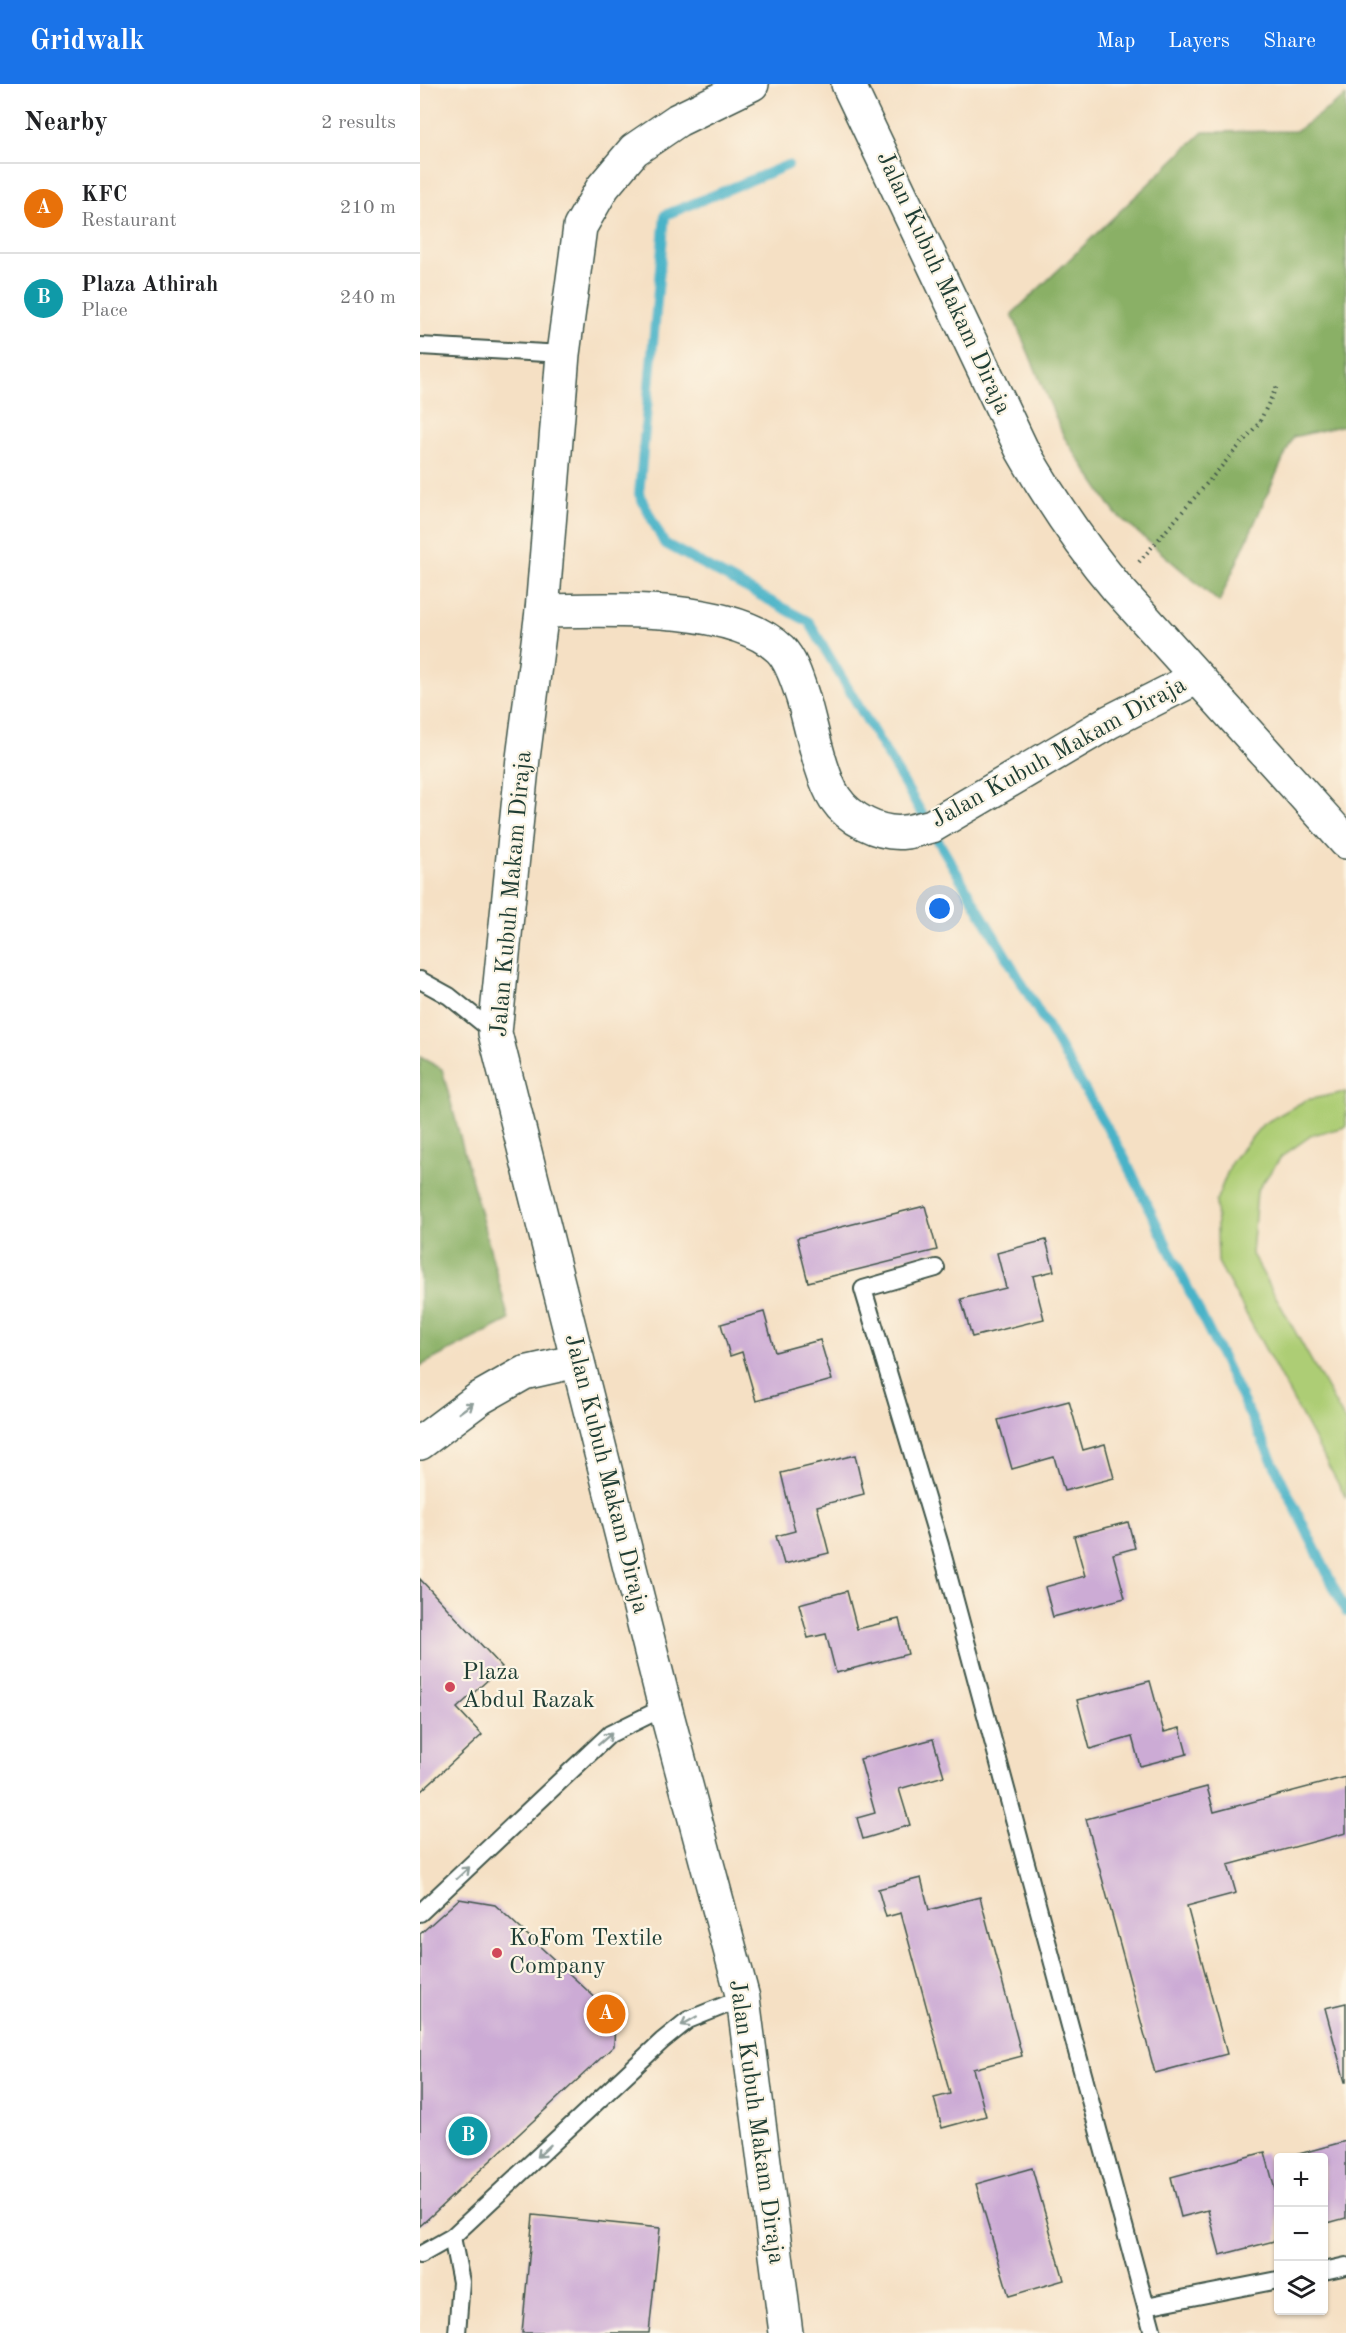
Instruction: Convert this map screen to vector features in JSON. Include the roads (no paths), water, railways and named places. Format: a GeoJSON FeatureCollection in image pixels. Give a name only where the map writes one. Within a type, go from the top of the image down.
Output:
{"type":"FeatureCollection","features":[{"type":"Feature","properties":{"kind":"street","name":"Jalan Kubuh Makam Diraja"},"geometry":{"type":"LineString","coordinates":[[752,84],[678,120],[634,150],[603,187],[580,227],[563,354],[542,611],[522,770],[495,1033],[665,1707],[743,1998],[786,2333]]}},
{"type":"Feature","properties":{"kind":"street","name":"Jalan Kubuh Makam Diraja"},"geometry":{"type":"LineString","coordinates":[[849,84],[1022,450],[1053,504],[1085,550],[1196,678],[1346,842]]}},
{"type":"Feature","properties":{"kind":"street","name":"Jalan Kubuh Makam Diraja"},"geometry":{"type":"LineString","coordinates":[[542,611],[639,610],[717,620],[751,631],[781,650],[797,678],[834,797],[851,816],[876,830],[904,833],[932,826],[1109,722],[1196,678]]}},
{"type":"Feature","properties":{"kind":"street"},"geometry":{"type":"LineString","coordinates":[[420,1443],[480,1398],[524,1373],[577,1361]]}},
{"type":"Feature","properties":{"kind":"lane"},"geometry":{"type":"LineString","coordinates":[[420,346],[563,354]]}},
{"type":"Feature","properties":{"kind":"lane"},"geometry":{"type":"LineString","coordinates":[[420,980],[449,996],[495,1033]]}},
{"type":"Feature","properties":{"kind":"lane"},"geometry":{"type":"LineString","coordinates":[[936,1268],[863,1289],[940,1545],[1153,2333]]}},
{"type":"Feature","properties":{"kind":"lane"},"geometry":{"type":"LineString","coordinates":[[420,1913],[610,1734],[665,1707]]}},
{"type":"Feature","properties":{"kind":"lane"},"geometry":{"type":"LineString","coordinates":[[420,2255],[452,2237],[662,2041],[688,2020],[743,1998]]}},
{"type":"Feature","properties":{"kind":"lane"},"geometry":{"type":"LineString","coordinates":[[452,2237],[461,2282],[457,2333]]}},
{"type":"Feature","properties":{"kind":"lane"},"geometry":{"type":"LineString","coordinates":[[1328,2270],[1346,2266]]}},
{"type":"Feature","properties":{"kind":"lane"},"geometry":{"type":"LineString","coordinates":[[1146,2306],[1274,2281]]}},
{"type":"Feature","properties":{"kind":"waterway"},"geometry":{"type":"LineString","coordinates":[[788,165],[665,215],[639,494],[664,543],[809,622],[1122,1153],[1346,1612]]}},
{"type":"Feature","properties":{"kind":"place","name":"Plaza Abdul Razak"},"geometry":{"type":"Point","coordinates":[450,1687]}},
{"type":"Feature","properties":{"kind":"place","name":"KoFom Textile Company"},"geometry":{"type":"Point","coordinates":[497,1953]}},
{"type":"Feature","properties":{"kind":"place","name":"KFC"},"geometry":{"type":"Point","coordinates":[606,2014]}},
{"type":"Feature","properties":{"kind":"place","name":"Plaza Athirah"},"geometry":{"type":"Point","coordinates":[468,2136]}}]}
